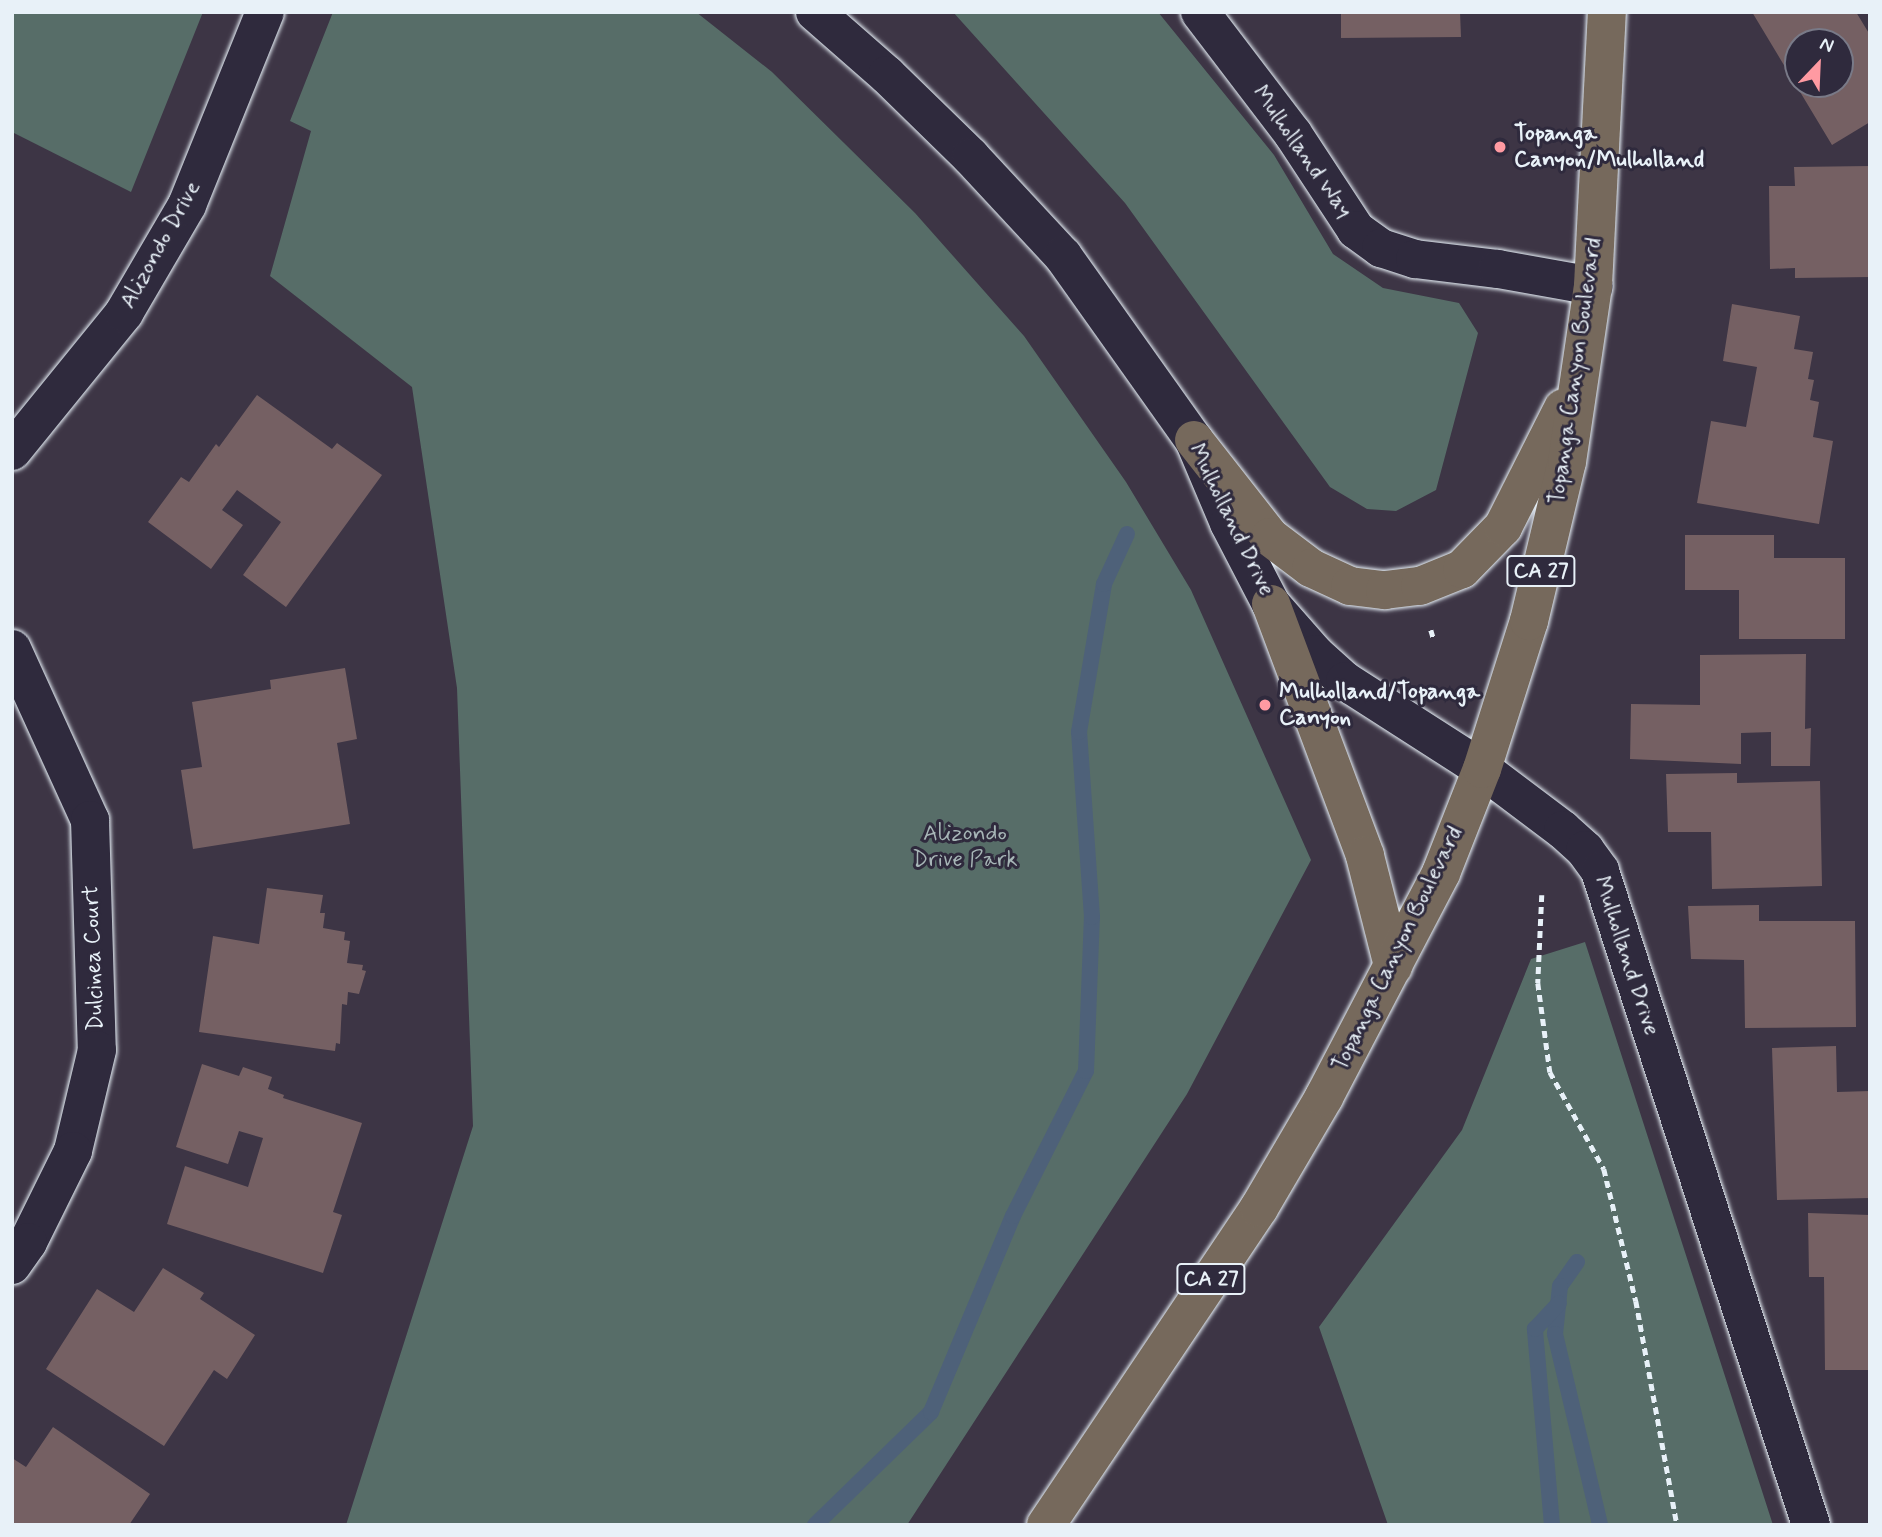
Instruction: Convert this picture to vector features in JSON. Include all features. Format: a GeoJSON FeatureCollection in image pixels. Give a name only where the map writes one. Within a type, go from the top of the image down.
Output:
{"type":"FeatureCollection","features":[{"type":"Feature","properties":{"kind":"main road","name":"Alizondo Drive"},"geometry":{"type":"LineString","coordinates":[[12,451],[124,313],[187,205],[265,12]]}},
{"type":"Feature","properties":{"kind":"main road","name":"Mulholland Drive"},"geometry":{"type":"LineString","coordinates":[[816,12],[887,75],[971,157],[1063,256],[1194,440],[1228,523],[1271,604],[1315,654],[1345,681],[1482,768],[1563,830],[1585,850],[1600,871],[1811,1525]]}},
{"type":"Feature","properties":{"kind":"main road","name":"Mulholland Way"},"geometry":{"type":"LineString","coordinates":[[1200,12],[1293,134],[1356,230],[1381,248],[1415,259],[1498,269],[1593,286]]}},
{"type":"Feature","properties":{"kind":"main road","name":"Topanga Canyon Boulevard"},"geometry":{"type":"LineString","coordinates":[[1046,1525],[1259,1208],[1324,1097],[1441,873],[1482,768],[1529,621],[1567,462],[1593,286],[1607,12]]}},
{"type":"Feature","properties":{"kind":"main road"},"geometry":{"type":"LineString","coordinates":[[1194,440],[1270,537],[1311,568],[1350,586],[1385,590],[1420,586],[1462,569],[1503,527],[1547,443],[1581,368]]}},
{"type":"Feature","properties":{"kind":"main road"},"geometry":{"type":"LineString","coordinates":[[1271,604],[1365,856],[1393,966]]}},
{"type":"Feature","properties":{"kind":"main road","name":"Dulcinea Court"},"geometry":{"type":"LineString","coordinates":[[12,649],[90,820],[97,1050],[73,1151],[28,1242],[12,1265]]}},
{"type":"Feature","properties":{"kind":"path"},"geometry":{"type":"LineString","coordinates":[[1542,895],[1538,983],[1550,1072],[1604,1169],[1636,1301],[1677,1525]]}},
{"type":"Feature","properties":{"kind":"green space"},"geometry":{"type":"Polygon","coordinates":[[[12,12],[203,12],[131,192],[12,132],[12,12]]]}},
{"type":"Feature","properties":{"kind":"green space","name":"Alizondo Drive Park"},"geometry":{"type":"Polygon","coordinates":[[[333,12],[696,12],[772,72],[915,213],[1024,336],[1126,482],[1191,590],[1311,860],[1187,1094],[907,1525],[346,1525],[473,1126],[457,688],[412,387],[270,276],[311,131],[290,121],[333,12]]]}},
{"type":"Feature","properties":{"kind":"green space"},"geometry":{"type":"Polygon","coordinates":[[[953,12],[1158,12],[1274,155],[1333,254],[1383,288],[1459,303],[1478,333],[1436,490],[1396,511],[1367,509],[1330,487],[1125,203],[953,12]]]}},
{"type":"Feature","properties":{"kind":"green space"},"geometry":{"type":"Polygon","coordinates":[[[1585,942],[1773,1525],[1388,1525],[1319,1327],[1462,1130],[1531,959],[1585,942]]]}},
{"type":"Feature","properties":{"kind":"building"},"geometry":{"type":"Polygon","coordinates":[[[1341,12],[1460,12],[1461,37],[1341,38],[1341,12]]]}},
{"type":"Feature","properties":{"kind":"building"},"geometry":{"type":"Polygon","coordinates":[[[1752,12],[1856,12],[1870,35],[1870,122],[1832,145],[1804,98],[1854,98],[1854,28],[1784,28],[1784,65],[1752,12]]]}},
{"type":"Feature","properties":{"kind":"building"},"geometry":{"type":"Polygon","coordinates":[[[1870,166],[1870,277],[1795,278],[1795,268],[1770,269],[1769,186],[1795,186],[1794,167],[1870,166]]]}},
{"type":"Feature","properties":{"kind":"building"},"geometry":{"type":"Polygon","coordinates":[[[1732,304],[1800,316],[1794,349],[1813,352],[1808,379],[1814,380],[1810,400],[1819,402],[1813,437],[1833,441],[1819,524],[1697,503],[1711,421],[1746,427],[1757,367],[1723,361],[1732,304]]]}},
{"type":"Feature","properties":{"kind":"building"},"geometry":{"type":"Polygon","coordinates":[[[257,395],[332,449],[337,443],[382,475],[286,607],[243,575],[281,522],[237,490],[222,510],[243,525],[211,569],[148,522],[181,477],[189,482],[216,444],[219,447],[257,395]]]}},
{"type":"Feature","properties":{"kind":"building"},"geometry":{"type":"Polygon","coordinates":[[[1685,535],[1774,535],[1774,558],[1845,558],[1845,639],[1739,639],[1739,590],[1685,590],[1685,535]]]}},
{"type":"Feature","properties":{"kind":"building"},"geometry":{"type":"Polygon","coordinates":[[[1806,654],[1805,729],[1811,728],[1810,766],[1771,766],[1771,732],[1741,733],[1741,764],[1630,759],[1631,704],[1700,705],[1700,655],[1806,654]]]}},
{"type":"Feature","properties":{"kind":"building"},"geometry":{"type":"Polygon","coordinates":[[[345,668],[357,739],[337,743],[350,824],[193,849],[181,770],[202,767],[192,702],[271,689],[270,680],[345,668]]]}},
{"type":"Feature","properties":{"kind":"building"},"geometry":{"type":"Polygon","coordinates":[[[1737,773],[1737,783],[1820,781],[1822,886],[1712,889],[1711,832],[1668,832],[1666,774],[1737,773]]]}},
{"type":"Feature","properties":{"kind":"building"},"geometry":{"type":"Polygon","coordinates":[[[267,888],[323,895],[320,913],[325,913],[323,928],[345,932],[344,940],[350,941],[347,963],[363,965],[362,970],[366,971],[359,994],[348,992],[347,1005],[342,1004],[340,1044],[336,1043],[335,1051],[199,1032],[213,936],[259,944],[267,888]]]}},
{"type":"Feature","properties":{"kind":"building"},"geometry":{"type":"Polygon","coordinates":[[[1759,905],[1759,921],[1855,921],[1856,1027],[1745,1028],[1744,960],[1691,959],[1688,906],[1759,905]]]}},
{"type":"Feature","properties":{"kind":"building"},"geometry":{"type":"Polygon","coordinates":[[[1836,1046],[1837,1092],[1870,1091],[1870,1198],[1777,1200],[1772,1048],[1836,1046]]]}},
{"type":"Feature","properties":{"kind":"building"},"geometry":{"type":"Polygon","coordinates":[[[202,1064],[239,1076],[243,1067],[272,1077],[268,1089],[284,1095],[283,1098],[362,1123],[333,1212],[342,1215],[323,1273],[167,1224],[185,1166],[248,1187],[263,1138],[239,1131],[228,1164],[176,1147],[202,1064]]]}},
{"type":"Feature","properties":{"kind":"building"},"geometry":{"type":"Polygon","coordinates":[[[1808,1213],[1870,1215],[1870,1370],[1825,1370],[1824,1277],[1809,1277],[1808,1213]]]}},
{"type":"Feature","properties":{"kind":"building"},"geometry":{"type":"Polygon","coordinates":[[[163,1268],[204,1293],[200,1299],[255,1335],[227,1379],[214,1370],[164,1446],[46,1369],[97,1289],[134,1312],[163,1268]]]}},
{"type":"Feature","properties":{"kind":"building"},"geometry":{"type":"Polygon","coordinates":[[[53,1427],[150,1494],[129,1525],[12,1525],[12,1458],[26,1467],[53,1427]]]}},
{"type":"Feature","properties":{"kind":"waterway"},"geometry":{"type":"LineString","coordinates":[[815,1525],[931,1412],[1013,1216],[1086,1071],[1092,917],[1079,732],[1104,584],[1127,534]]}},
{"type":"Feature","properties":{"kind":"waterway"},"geometry":{"type":"LineString","coordinates":[[1577,1262],[1560,1286],[1555,1334],[1600,1525]]}},
{"type":"Feature","properties":{"kind":"waterway"},"geometry":{"type":"LineString","coordinates":[[1552,1525],[1535,1329],[1559,1303]]}},
{"type":"Feature","properties":{"kind":"place","name":"Topanga Canyon/Mulholland"},"geometry":{"type":"Point","coordinates":[1500,147]}},
{"type":"Feature","properties":{"kind":"place","name":"Mulholland/Topanga Canyon"},"geometry":{"type":"Point","coordinates":[1265,705]}}]}
